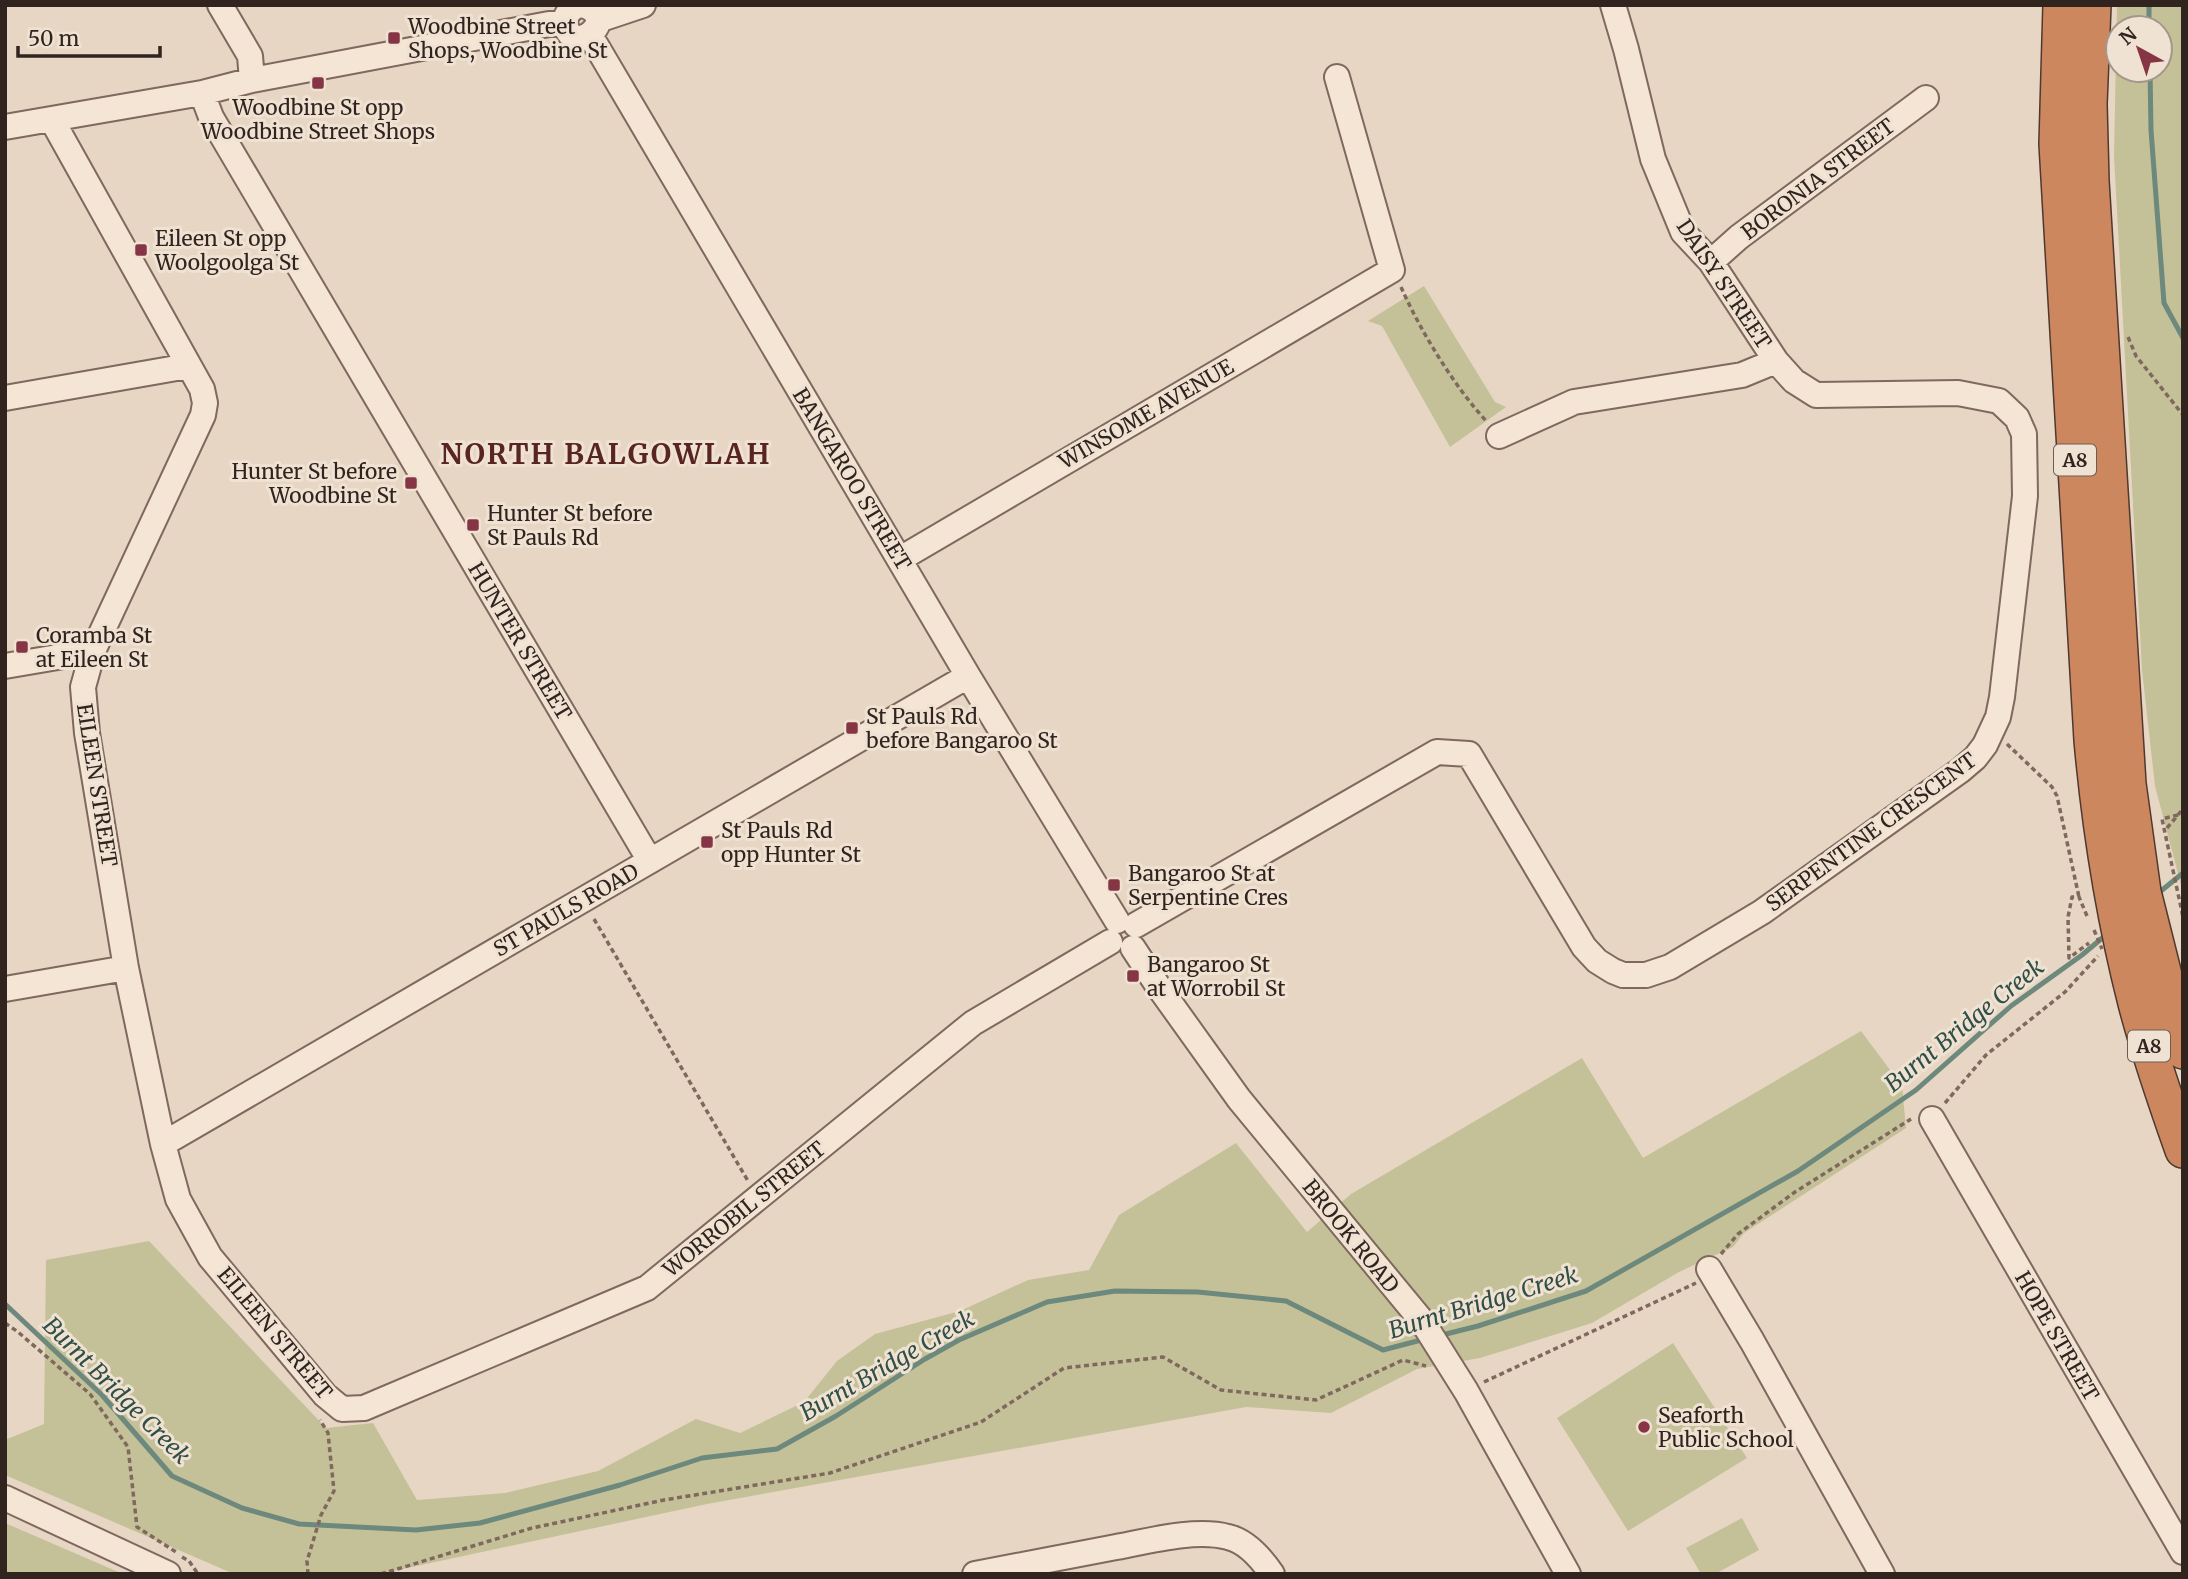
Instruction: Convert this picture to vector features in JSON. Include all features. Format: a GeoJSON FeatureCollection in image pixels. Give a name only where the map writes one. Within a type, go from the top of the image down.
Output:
{"type":"FeatureCollection","features":[{"type":"Feature","properties":{"kind":"highway","name":"A8"},"geometry":{"type":"LineString","coordinates":[[2061,5],[2057,144],[2098,803],[2130,922],[2183,1051]]}},
{"type":"Feature","properties":{"kind":"highway","name":"A8"},"geometry":{"type":"LineString","coordinates":[[2093,5],[2089,104],[2091,181],[2128,784],[2130,922],[2136,1003],[2155,1070],[2183,1150]]}},
{"type":"Feature","properties":{"kind":"street"},"geometry":{"type":"LineString","coordinates":[[220,5],[250,56],[252,80]]}},
{"type":"Feature","properties":{"kind":"street"},"geometry":{"type":"LineString","coordinates":[[5,127],[202,93],[252,80],[549,24],[580,14],[643,5]]}},
{"type":"Feature","properties":{"kind":"street","name":"DAISY STREET"},"geometry":{"type":"LineString","coordinates":[[1613,5],[1653,159],[1684,232],[1711,262],[1776,361]]}},
{"type":"Feature","properties":{"kind":"street","name":"BANGAROO STREET"},"geometry":{"type":"LineString","coordinates":[[580,14],[968,676],[1124,934]]}},
{"type":"Feature","properties":{"kind":"street"},"geometry":{"type":"LineString","coordinates":[[1337,78],[1392,270]]}},
{"type":"Feature","properties":{"kind":"street","name":"HUNTER STREET"},"geometry":{"type":"LineString","coordinates":[[202,93],[211,117],[650,862]]}},
{"type":"Feature","properties":{"kind":"street","name":"BORONIA STREET"},"geometry":{"type":"LineString","coordinates":[[1711,262],[1739,237],[1926,98]]}},
{"type":"Feature","properties":{"kind":"street","name":"EILEEN STREET"},"geometry":{"type":"LineString","coordinates":[[52,120],[202,389],[205,403],[202,415],[93,651],[85,675],[83,703],[125,968],[163,1144],[178,1199],[211,1257],[325,1395],[342,1409]]}},
{"type":"Feature","properties":{"kind":"street","name":"WINSOME AVENUE"},"geometry":{"type":"LineString","coordinates":[[900,559],[1392,270]]}},
{"type":"Feature","properties":{"kind":"street"},"geometry":{"type":"LineString","coordinates":[[1499,436],[1574,402],[1742,374],[1776,361]]}},
{"type":"Feature","properties":{"kind":"street","name":"SERPENTINE CRESCENT"},"geometry":{"type":"LineString","coordinates":[[1124,934],[1437,752],[1469,754],[1584,947],[1597,961],[1613,971],[1633,976],[1646,975],[1670,967],[1762,912],[1961,770],[1980,752],[1992,732],[2002,697],[2025,496],[2024,434],[2017,418],[1999,401],[1958,393],[1816,395],[1794,381],[1776,361]]}},
{"type":"Feature","properties":{"kind":"street"},"geometry":{"type":"LineString","coordinates":[[5,398],[188,366]]}},
{"type":"Feature","properties":{"kind":"street"},"geometry":{"type":"LineString","coordinates":[[5,666],[93,651]]}},
{"type":"Feature","properties":{"kind":"street","name":"ST PAULS ROAD"},"geometry":{"type":"LineString","coordinates":[[163,1144],[968,676]]}},
{"type":"Feature","properties":{"kind":"street","name":"WORROBIL STREET"},"geometry":{"type":"LineString","coordinates":[[342,1409],[364,1408],[647,1287],[973,1023],[1124,934]]}},
{"type":"Feature","properties":{"kind":"street","name":"BROOK ROAD"},"geometry":{"type":"LineString","coordinates":[[1124,934],[1239,1099],[1422,1321],[1434,1357],[1466,1391],[1568,1574]]}},
{"type":"Feature","properties":{"kind":"street"},"geometry":{"type":"LineString","coordinates":[[5,989],[125,968]]}},
{"type":"Feature","properties":{"kind":"street","name":"HOPE STREET"},"geometry":{"type":"LineString","coordinates":[[1932,1119],[2183,1552]]}},
{"type":"Feature","properties":{"kind":"street"},"geometry":{"type":"LineString","coordinates":[[1709,1269],[1752,1340],[1882,1574]]}},
{"type":"Feature","properties":{"kind":"street"},"geometry":{"type":"LineString","coordinates":[[5,1498],[168,1574]]}},
{"type":"Feature","properties":{"kind":"street"},"geometry":{"type":"LineString","coordinates":[[975,1574],[1200,1534],[1231,1537],[1257,1555],[1272,1574]]}},
{"type":"Feature","properties":{"kind":"path"},"geometry":{"type":"LineString","coordinates":[[1392,270],[1410,307],[1458,386],[1499,436]]}},
{"type":"Feature","properties":{"kind":"path"},"geometry":{"type":"LineString","coordinates":[[2127,334],[2136,356],[2183,415]]}},
{"type":"Feature","properties":{"kind":"path"},"geometry":{"type":"LineString","coordinates":[[1992,732],[2052,787],[2057,796],[2080,897]]}},
{"type":"Feature","properties":{"kind":"path"},"geometry":{"type":"LineString","coordinates":[[2167,828],[2183,809]]}},
{"type":"Feature","properties":{"kind":"path"},"geometry":{"type":"LineString","coordinates":[[1466,1391],[1693,1286],[1738,1234],[1795,1192],[1915,1116],[1932,1119],[1986,1055],[2065,992],[2130,922],[2171,867],[2162,819],[2178,815]]}},
{"type":"Feature","properties":{"kind":"path"},"geometry":{"type":"LineString","coordinates":[[2072,897],[2080,897],[2130,922],[2068,958],[2072,897]]}},
{"type":"Feature","properties":{"kind":"path"},"geometry":{"type":"LineString","coordinates":[[583,901],[758,1198]]}},
{"type":"Feature","properties":{"kind":"path"},"geometry":{"type":"LineString","coordinates":[[5,1323],[90,1394],[128,1447],[137,1527],[189,1561],[198,1574]]}},
{"type":"Feature","properties":{"kind":"path"},"geometry":{"type":"LineString","coordinates":[[381,1574],[532,1528],[664,1500],[830,1473],[981,1422],[1064,1368],[1163,1357],[1221,1390],[1316,1400],[1403,1360],[1434,1357]]}},
{"type":"Feature","properties":{"kind":"path"},"geometry":{"type":"LineString","coordinates":[[307,1574],[307,1561],[321,1514],[334,1491],[328,1433],[316,1413]]}},
{"type":"Feature","properties":{"kind":"shaded area"},"geometry":{"type":"Polygon","coordinates":[[[2117,5],[2183,5],[2181,885],[2155,786],[2142,670],[2114,156],[2115,84],[2174,84],[2174,14],[2117,14],[2117,5]]]}},
{"type":"Feature","properties":{"kind":"shaded area"},"geometry":{"type":"Polygon","coordinates":[[[1424,286],[1495,402],[1506,407],[1450,447],[1382,326],[1368,321],[1424,286]]]}},
{"type":"Feature","properties":{"kind":"shaded area"},"geometry":{"type":"Polygon","coordinates":[[[1861,1031],[1902,1086],[1906,1128],[1744,1233],[1733,1247],[1679,1272],[1592,1323],[1480,1358],[1417,1369],[1331,1413],[1246,1407],[707,1504],[379,1574],[234,1574],[5,1475],[5,1440],[44,1424],[46,1260],[149,1241],[326,1428],[373,1423],[417,1500],[505,1493],[598,1471],[696,1419],[740,1433],[804,1402],[837,1361],[875,1334],[960,1311],[1028,1280],[1089,1270],[1119,1215],[1236,1143],[1307,1232],[1351,1194],[1582,1058],[1643,1158],[1861,1031]]]}},
{"type":"Feature","properties":{"kind":"shaded area"},"geometry":{"type":"Polygon","coordinates":[[[1673,1343],[1747,1458],[1628,1531],[1557,1418],[1673,1343]]]}},
{"type":"Feature","properties":{"kind":"shaded area"},"geometry":{"type":"Polygon","coordinates":[[[1742,1518],[1759,1550],[1715,1574],[1701,1574],[1686,1548],[1742,1518]]]}},
{"type":"Feature","properties":{"kind":"shaded area"},"geometry":{"type":"Polygon","coordinates":[[[5,1523],[123,1574],[5,1574],[5,1523]]]}},
{"type":"Feature","properties":{"kind":"waterway","name":"Burnt Bridge Creek"},"geometry":{"type":"LineString","coordinates":[[2149,5],[2149,14]]}},
{"type":"Feature","properties":{"kind":"waterway","name":"Burnt Bridge Creek"},"geometry":{"type":"LineString","coordinates":[[2150,84],[2151,130],[2164,303],[2183,338]]}},
{"type":"Feature","properties":{"kind":"waterway","name":"Burnt Bridge Creek"},"geometry":{"type":"LineString","coordinates":[[2156,895],[2183,873]]}},
{"type":"Feature","properties":{"kind":"waterway","name":"Burnt Bridge Creek"},"geometry":{"type":"LineString","coordinates":[[1438,1336],[1586,1291],[1798,1171],[1916,1090],[2011,1006],[2107,934]]}},
{"type":"Feature","properties":{"kind":"waterway","name":"Burnt Bridge Creek"},"geometry":{"type":"LineString","coordinates":[[5,1304],[102,1395],[172,1476],[242,1508],[299,1524],[416,1530],[480,1523],[620,1485],[702,1458],[777,1449],[959,1340],[1047,1302],[1115,1291],[1198,1292],[1286,1301],[1383,1350],[1425,1339]]}},
{"type":"Feature","properties":{"kind":"place","name":"Woodbine Street Shops, Woodbine St"},"geometry":{"type":"Point","coordinates":[394,38]}},
{"type":"Feature","properties":{"kind":"place","name":"Woodbine St opp Woodbine Street Shops"},"geometry":{"type":"Point","coordinates":[318,83]}},
{"type":"Feature","properties":{"kind":"place","name":"Eileen St opp Woolgoolga St"},"geometry":{"type":"Point","coordinates":[141,250]}},
{"type":"Feature","properties":{"kind":"place","name":"Hunter St before Woodbine St"},"geometry":{"type":"Point","coordinates":[411,483]}},
{"type":"Feature","properties":{"kind":"place","name":"Hunter St before St Pauls Rd"},"geometry":{"type":"Point","coordinates":[473,525]}},
{"type":"Feature","properties":{"kind":"place","name":"Coramba St at Eileen St"},"geometry":{"type":"Point","coordinates":[22,647]}},
{"type":"Feature","properties":{"kind":"place","name":"St Pauls Rd before Bangaroo St"},"geometry":{"type":"Point","coordinates":[852,728]}},
{"type":"Feature","properties":{"kind":"place","name":"St Pauls Rd opp Hunter St"},"geometry":{"type":"Point","coordinates":[707,842]}},
{"type":"Feature","properties":{"kind":"place","name":"Bangaroo St at Serpentine Cres"},"geometry":{"type":"Point","coordinates":[1114,885]}},
{"type":"Feature","properties":{"kind":"place","name":"Bangaroo St at Worrobil St"},"geometry":{"type":"Point","coordinates":[1133,976]}},
{"type":"Feature","properties":{"kind":"place","name":"Seaforth Public School"},"geometry":{"type":"Point","coordinates":[1644,1427]}},
{"type":"Feature","properties":{"kind":"district","name":"NORTH BALGOWLAH"},"geometry":{"type":"Point","coordinates":[606,454]}}]}
